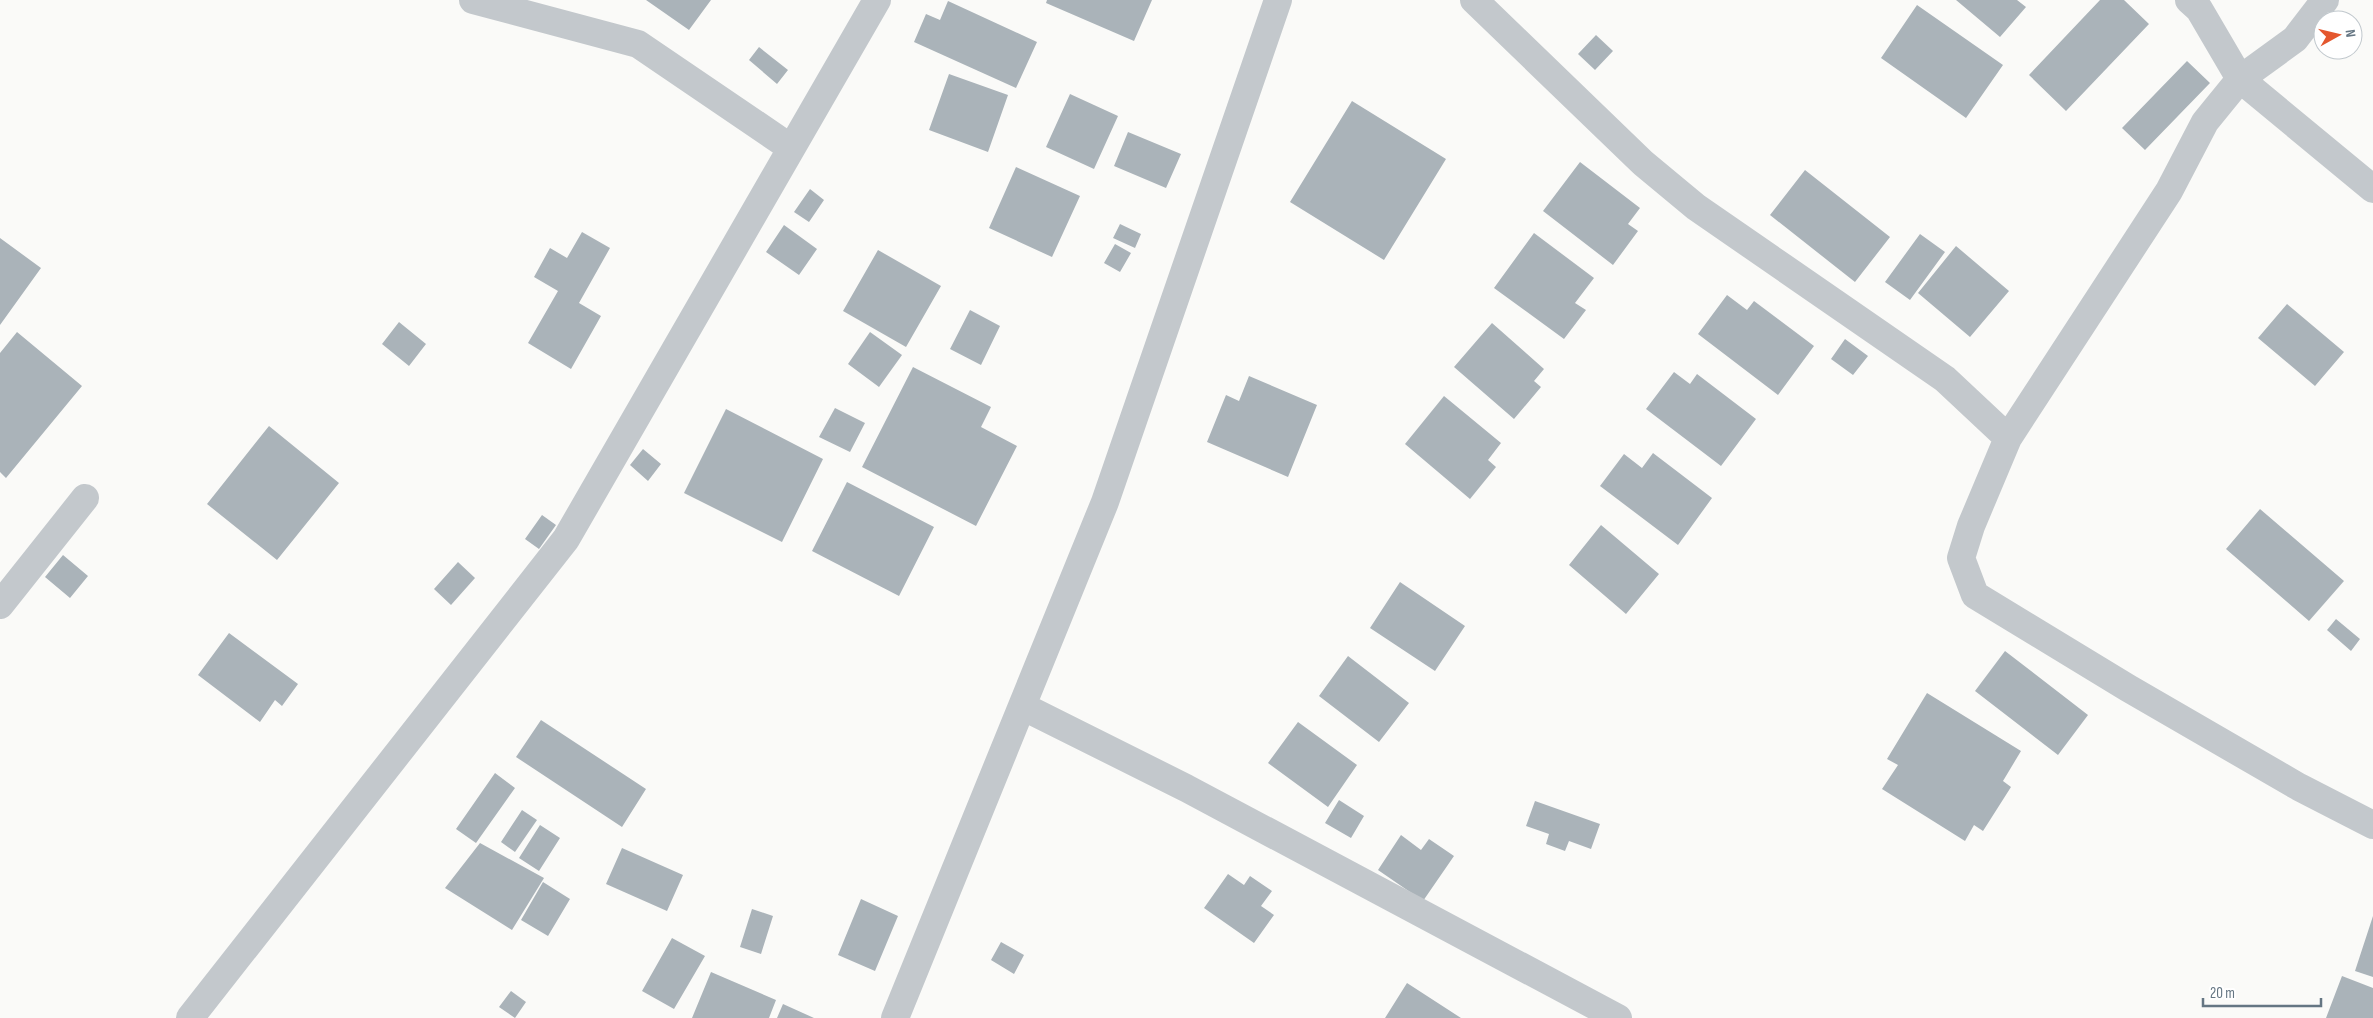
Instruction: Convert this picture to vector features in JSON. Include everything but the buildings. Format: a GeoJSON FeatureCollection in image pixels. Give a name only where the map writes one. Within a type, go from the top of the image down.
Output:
{"type":"FeatureCollection","features":[{"type":"Feature","properties":{"kind":"street"},"geometry":{"type":"LineString","coordinates":[[473,0],[638,44],[791,148]]}},
{"type":"Feature","properties":{"kind":"street"},"geometry":{"type":"LineString","coordinates":[[190,1018],[566,539],[877,0]]}},
{"type":"Feature","properties":{"kind":"street"},"geometry":{"type":"LineString","coordinates":[[895,1018],[1105,502],[1278,0]]}},
{"type":"Feature","properties":{"kind":"street"},"geometry":{"type":"LineString","coordinates":[[1474,0],[1643,163],[1696,207],[1945,379],[2008,438]]}},
{"type":"Feature","properties":{"kind":"street"},"geometry":{"type":"LineString","coordinates":[[2188,0],[2199,9],[2240,79],[2373,190]]}},
{"type":"Feature","properties":{"kind":"street"},"geometry":{"type":"LineString","coordinates":[[2325,0],[2295,39],[2240,79],[2205,122],[2169,191],[2008,438],[1971,526],[1961,558],[1975,595],[2136,693],[2299,787],[2373,825]]}},
{"type":"Feature","properties":{"kind":"street"},"geometry":{"type":"LineString","coordinates":[[0,605],[85,498]]}},
{"type":"Feature","properties":{"kind":"street"},"geometry":{"type":"LineString","coordinates":[[1022,706],[1186,788],[1618,1018]]}}]}
